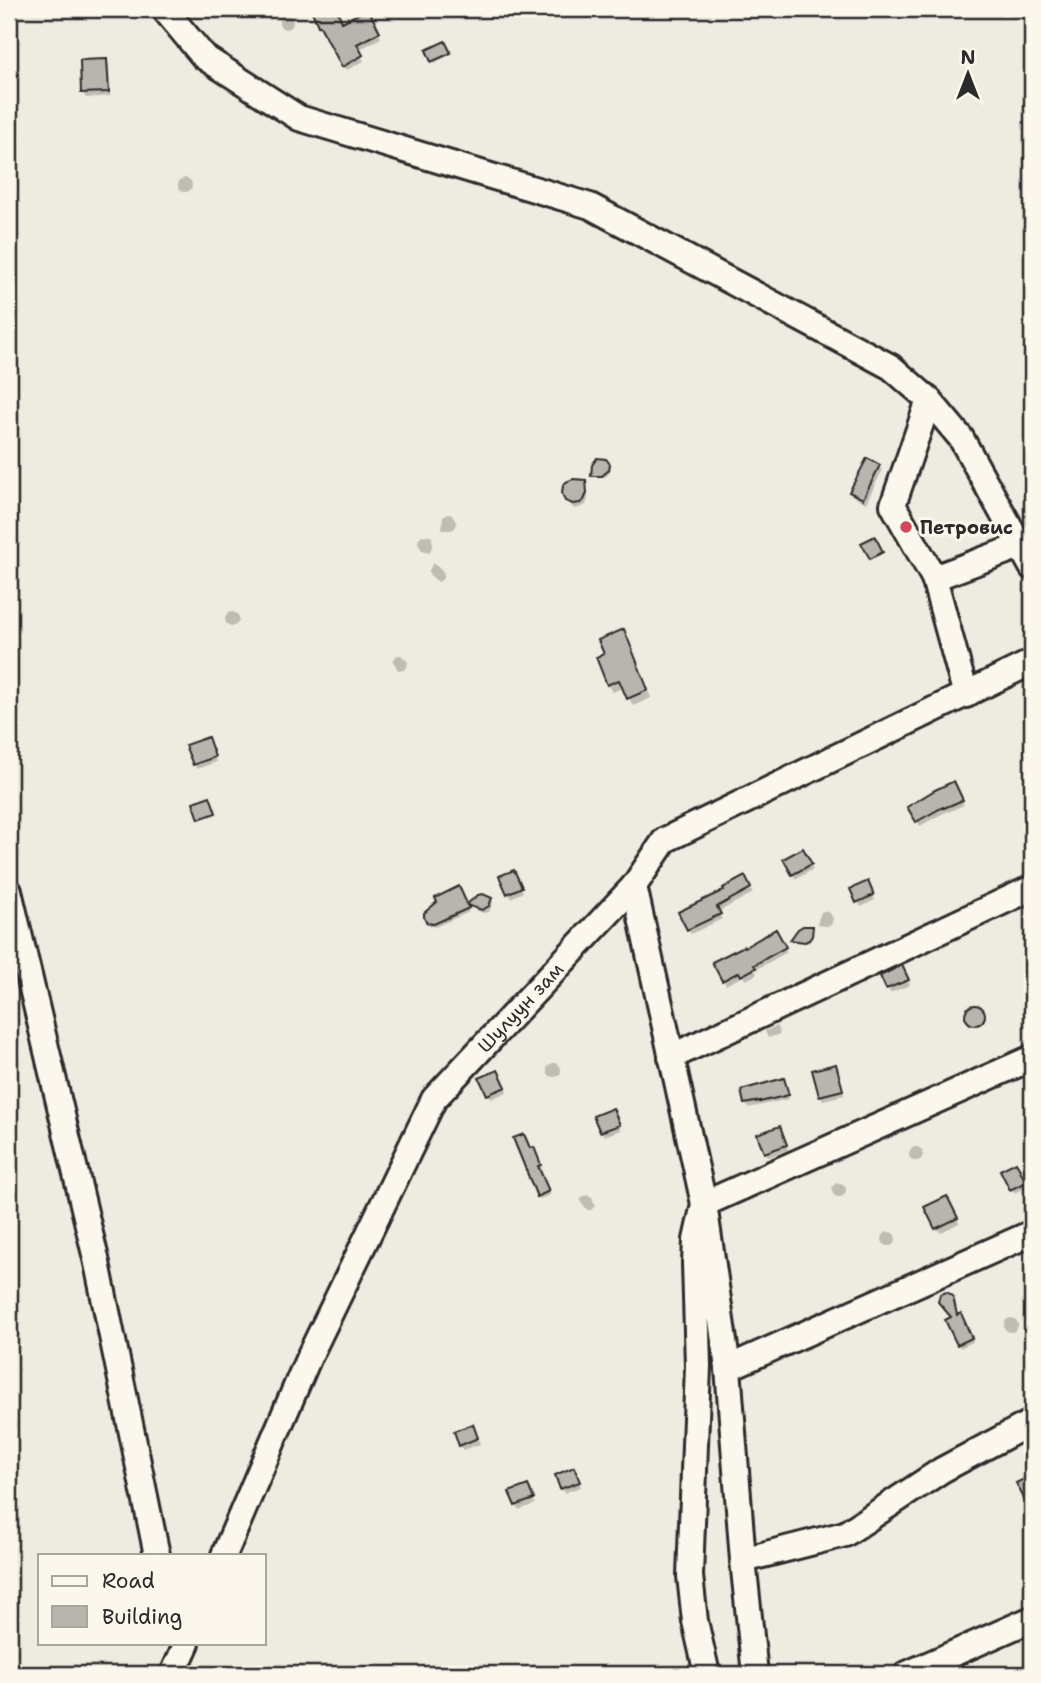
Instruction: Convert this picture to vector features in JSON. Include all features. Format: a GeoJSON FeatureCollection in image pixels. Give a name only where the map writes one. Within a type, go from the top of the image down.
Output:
{"type":"FeatureCollection","features":[{"type":"Feature","properties":{"kind":"street"},"geometry":{"type":"LineString","coordinates":[[164,9],[204,57],[299,118],[590,206],[891,367],[929,400],[961,439],[1032,567]]}},
{"type":"Feature","properties":{"kind":"street"},"geometry":{"type":"LineString","coordinates":[[929,400],[892,505],[934,578],[966,695]]}},
{"type":"Feature","properties":{"kind":"street"},"geometry":{"type":"LineString","coordinates":[[934,578],[1020,546]]}},
{"type":"Feature","properties":{"kind":"street","name":"Шулуун зам"},"geometry":{"type":"LineString","coordinates":[[224,1554],[308,1359],[434,1099],[634,886],[665,840],[1032,662]]}},
{"type":"Feature","properties":{"kind":"street"},"geometry":{"type":"LineString","coordinates":[[634,886],[704,1204],[728,1367],[755,1674]]}},
{"type":"Feature","properties":{"kind":"street"},"geometry":{"type":"LineString","coordinates":[[671,1057],[1032,888]]}},
{"type":"Feature","properties":{"kind":"street"},"geometry":{"type":"LineString","coordinates":[[9,891],[97,1263],[158,1554]]}},
{"type":"Feature","properties":{"kind":"street"},"geometry":{"type":"LineString","coordinates":[[704,1204],[1032,1058]]}},
{"type":"Feature","properties":{"kind":"street"},"geometry":{"type":"LineString","coordinates":[[704,1204],[696,1240],[695,1263],[698,1379],[690,1576],[695,1621],[707,1674]]}},
{"type":"Feature","properties":{"kind":"street"},"geometry":{"type":"LineString","coordinates":[[728,1367],[1032,1233]]}},
{"type":"Feature","properties":{"kind":"street"},"geometry":{"type":"LineString","coordinates":[[743,1560],[845,1534],[942,1470],[1032,1422]]}},
{"type":"Feature","properties":{"kind":"street"},"geometry":{"type":"LineString","coordinates":[[907,1674],[1032,1619]]}},
{"type":"Feature","properties":{"kind":"building"},"geometry":{"type":"Polygon","coordinates":[[[311,9],[337,9],[342,22],[368,9],[380,32],[357,44],[363,55],[342,67],[311,9]]]}},
{"type":"Feature","properties":{"kind":"building"},"geometry":{"type":"Polygon","coordinates":[[[445,41],[451,53],[431,62],[426,50],[445,41]]]}},
{"type":"Feature","properties":{"kind":"building"},"geometry":{"type":"Polygon","coordinates":[[[107,59],[109,92],[81,93],[80,60],[107,59]]]}},
{"type":"Feature","properties":{"kind":"building"},"geometry":{"type":"Polygon","coordinates":[[[597,458],[606,459],[610,464],[609,470],[602,476],[591,476],[592,465],[597,458]]]}},
{"type":"Feature","properties":{"kind":"building"},"geometry":{"type":"Polygon","coordinates":[[[867,458],[880,465],[863,499],[849,492],[867,458]]]}},
{"type":"Feature","properties":{"kind":"building"},"geometry":{"type":"Polygon","coordinates":[[[573,479],[586,480],[587,493],[584,500],[573,504],[565,501],[562,493],[566,482],[573,479]]]}},
{"type":"Feature","properties":{"kind":"building"},"geometry":{"type":"Polygon","coordinates":[[[875,536],[883,552],[870,559],[861,543],[875,536]]]}},
{"type":"Feature","properties":{"kind":"building"},"geometry":{"type":"Polygon","coordinates":[[[624,629],[648,690],[627,699],[619,680],[607,685],[596,657],[604,654],[598,640],[624,629]]]}},
{"type":"Feature","properties":{"kind":"building"},"geometry":{"type":"Polygon","coordinates":[[[208,737],[215,757],[193,765],[185,745],[208,737]]]}},
{"type":"Feature","properties":{"kind":"building"},"geometry":{"type":"Polygon","coordinates":[[[954,781],[963,800],[943,807],[916,822],[907,807],[954,781]]]}},
{"type":"Feature","properties":{"kind":"building"},"geometry":{"type":"Polygon","coordinates":[[[210,796],[216,813],[199,819],[193,802],[210,796]]]}},
{"type":"Feature","properties":{"kind":"building"},"geometry":{"type":"Polygon","coordinates":[[[803,848],[812,864],[792,875],[783,859],[803,848]]]}},
{"type":"Feature","properties":{"kind":"building"},"geometry":{"type":"Polygon","coordinates":[[[514,870],[522,887],[507,894],[499,876],[514,870]]]}},
{"type":"Feature","properties":{"kind":"building"},"geometry":{"type":"Polygon","coordinates":[[[745,876],[751,888],[717,907],[721,914],[687,930],[678,912],[724,890],[723,888],[745,876]]]}},
{"type":"Feature","properties":{"kind":"building"},"geometry":{"type":"Polygon","coordinates":[[[868,881],[874,895],[856,903],[850,889],[868,881]]]}},
{"type":"Feature","properties":{"kind":"building"},"geometry":{"type":"Polygon","coordinates":[[[459,886],[467,904],[483,894],[492,898],[489,906],[482,910],[467,905],[469,908],[434,924],[427,923],[424,913],[437,902],[435,898],[459,886]]]}},
{"type":"Feature","properties":{"kind":"building"},"geometry":{"type":"Polygon","coordinates":[[[813,926],[809,940],[790,940],[798,929],[813,926]]]}},
{"type":"Feature","properties":{"kind":"building"},"geometry":{"type":"Polygon","coordinates":[[[776,929],[786,947],[754,965],[756,968],[741,976],[739,972],[722,981],[712,962],[776,929]]]}},
{"type":"Feature","properties":{"kind":"building"},"geometry":{"type":"Polygon","coordinates":[[[902,965],[909,980],[886,989],[880,976],[902,965]]]}},
{"type":"Feature","properties":{"kind":"building"},"geometry":{"type":"Polygon","coordinates":[[[975,1005],[982,1008],[985,1015],[982,1022],[975,1025],[968,1022],[965,1015],[968,1008],[975,1005]]]}},
{"type":"Feature","properties":{"kind":"building"},"geometry":{"type":"Polygon","coordinates":[[[836,1064],[843,1090],[819,1096],[812,1070],[836,1064]]]}},
{"type":"Feature","properties":{"kind":"building"},"geometry":{"type":"Polygon","coordinates":[[[498,1070],[506,1087],[487,1095],[479,1078],[498,1070]]]}},
{"type":"Feature","properties":{"kind":"building"},"geometry":{"type":"Polygon","coordinates":[[[784,1078],[789,1095],[744,1104],[741,1090],[784,1078]]]}},
{"type":"Feature","properties":{"kind":"building"},"geometry":{"type":"Polygon","coordinates":[[[613,1108],[620,1125],[600,1132],[593,1116],[613,1108]]]}},
{"type":"Feature","properties":{"kind":"building"},"geometry":{"type":"Polygon","coordinates":[[[780,1126],[787,1145],[764,1153],[757,1134],[780,1126]]]}},
{"type":"Feature","properties":{"kind":"building"},"geometry":{"type":"Polygon","coordinates":[[[524,1134],[530,1148],[534,1147],[541,1165],[538,1166],[549,1191],[537,1197],[513,1138],[524,1134]]]}},
{"type":"Feature","properties":{"kind":"building"},"geometry":{"type":"Polygon","coordinates":[[[1016,1162],[1026,1182],[1010,1190],[1000,1170],[1016,1162]]]}},
{"type":"Feature","properties":{"kind":"building"},"geometry":{"type":"Polygon","coordinates":[[[947,1196],[958,1218],[935,1229],[924,1207],[947,1196]]]}},
{"type":"Feature","properties":{"kind":"building"},"geometry":{"type":"Polygon","coordinates":[[[947,1292],[953,1296],[957,1315],[961,1313],[972,1338],[957,1345],[945,1320],[951,1317],[938,1302],[940,1294],[947,1292]]]}},
{"type":"Feature","properties":{"kind":"building"},"geometry":{"type":"Polygon","coordinates":[[[473,1424],[478,1438],[459,1446],[454,1431],[473,1424]]]}},
{"type":"Feature","properties":{"kind":"building"},"geometry":{"type":"Polygon","coordinates":[[[574,1467],[580,1482],[560,1489],[555,1475],[574,1467]]]}},
{"type":"Feature","properties":{"kind":"building"},"geometry":{"type":"Polygon","coordinates":[[[1032,1475],[1032,1514],[1016,1483],[1032,1475]]]}},
{"type":"Feature","properties":{"kind":"building"},"geometry":{"type":"Polygon","coordinates":[[[528,1485],[534,1499],[515,1506],[509,1492],[528,1485]]]}},
{"type":"Feature","properties":{"kind":"place","name":"Петровис"},"geometry":{"type":"Point","coordinates":[906,527]}}]}
